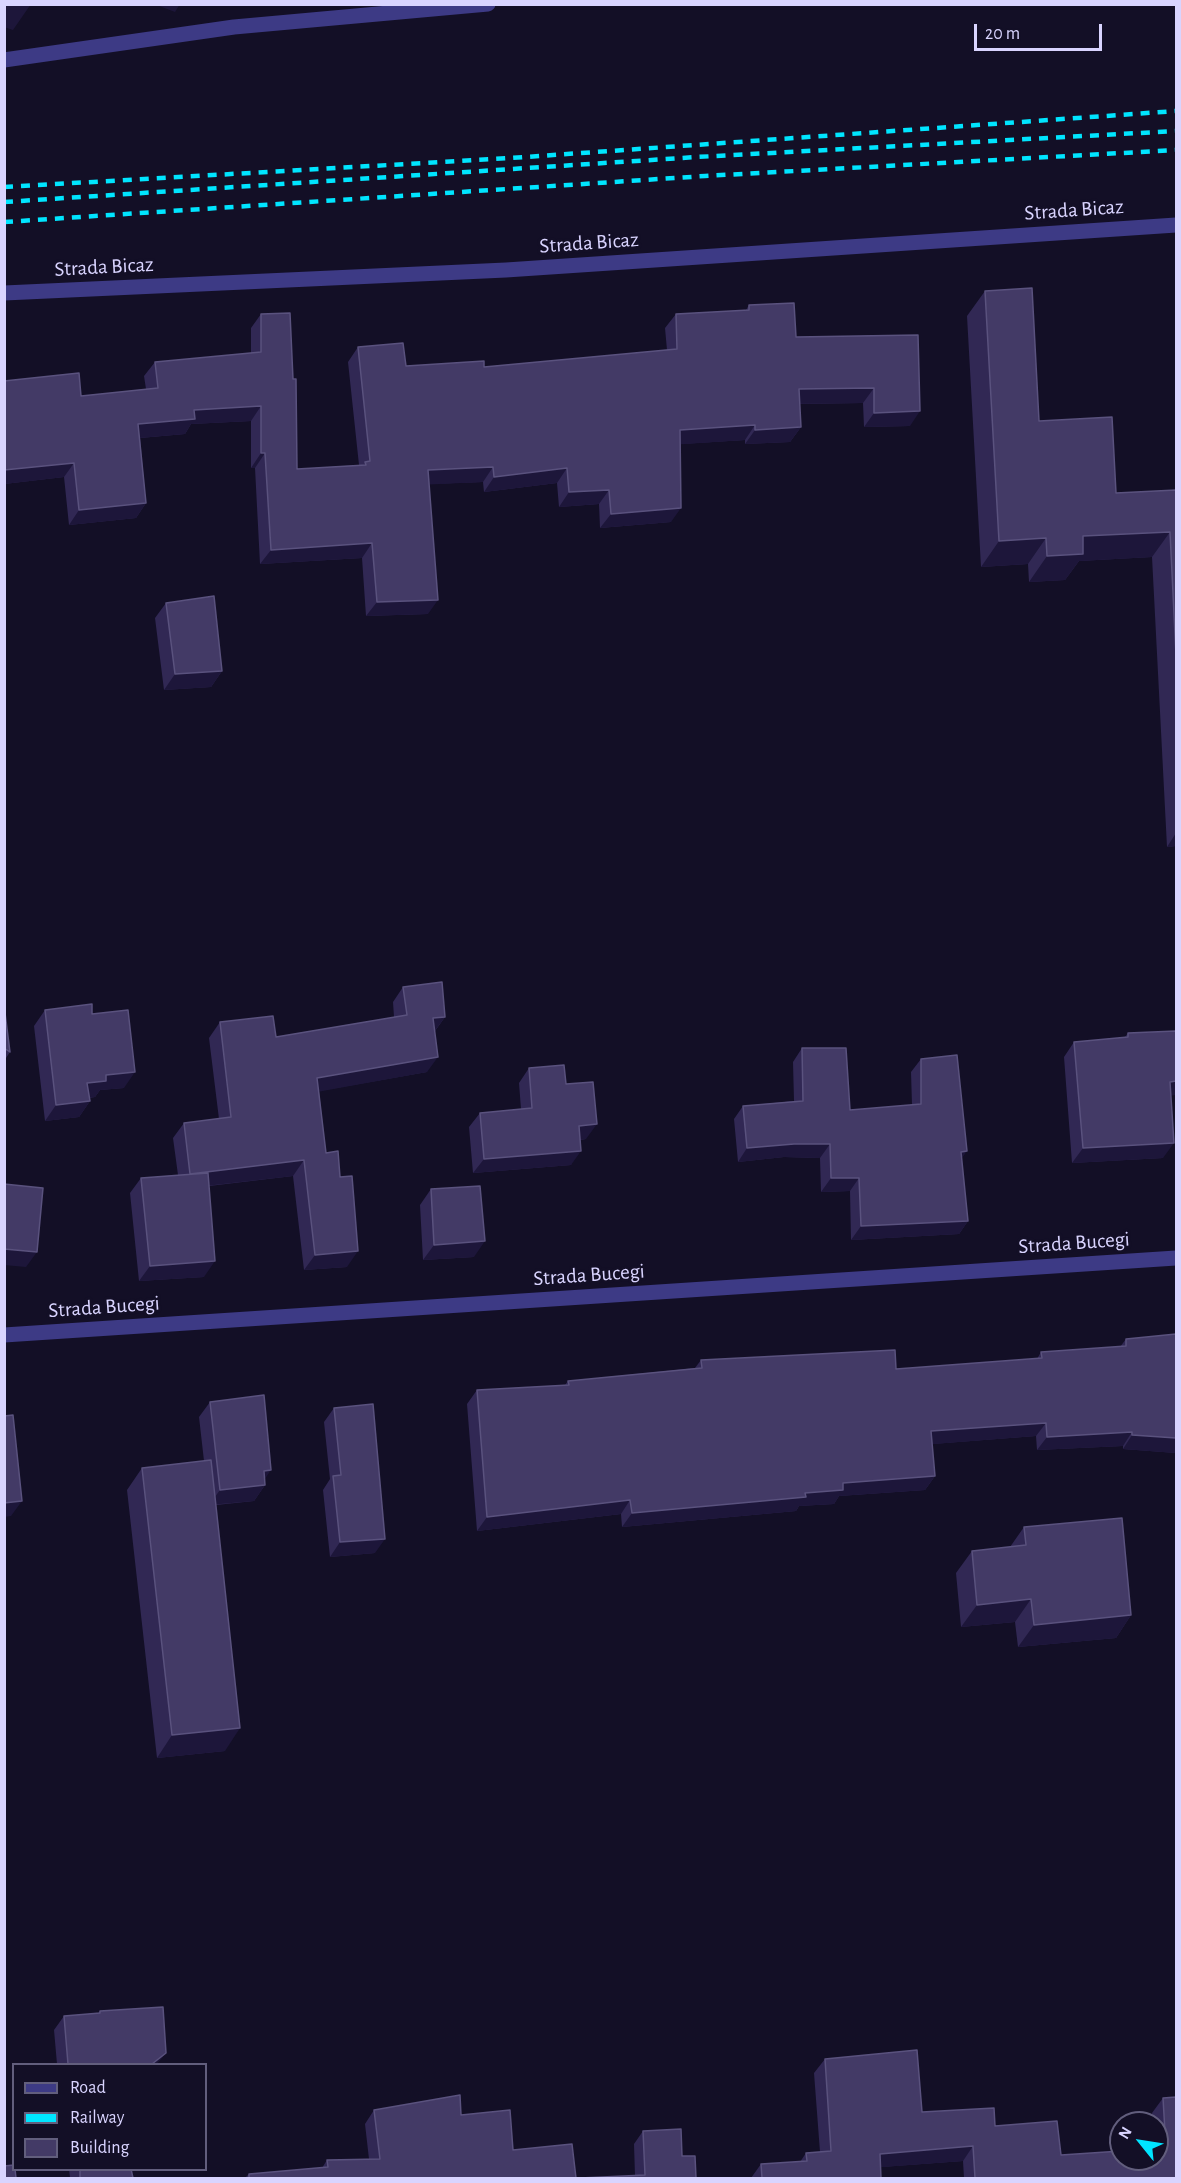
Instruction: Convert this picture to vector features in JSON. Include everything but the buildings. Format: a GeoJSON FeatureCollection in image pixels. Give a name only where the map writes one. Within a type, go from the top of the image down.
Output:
{"type":"FeatureCollection","features":[{"type":"Feature","properties":{"kind":"street"},"geometry":{"type":"LineString","coordinates":[[4,60],[234,27],[488,4]]}},
{"type":"Feature","properties":{"kind":"street","name":"Strada Bicaz"},"geometry":{"type":"LineString","coordinates":[[4,292],[506,270],[1176,225]]}},
{"type":"Feature","properties":{"kind":"street","name":"Strada Bucegi"},"geometry":{"type":"LineString","coordinates":[[4,1335],[1176,1258]]}},
{"type":"Feature","properties":{"kind":"railway"},"geometry":{"type":"LineString","coordinates":[[4,187],[511,158],[1176,111]]}},
{"type":"Feature","properties":{"kind":"railway"},"geometry":{"type":"LineString","coordinates":[[4,202],[697,157],[1176,131]]}},
{"type":"Feature","properties":{"kind":"railway"},"geometry":{"type":"LineString","coordinates":[[4,222],[705,176],[1176,150]]}}]}
